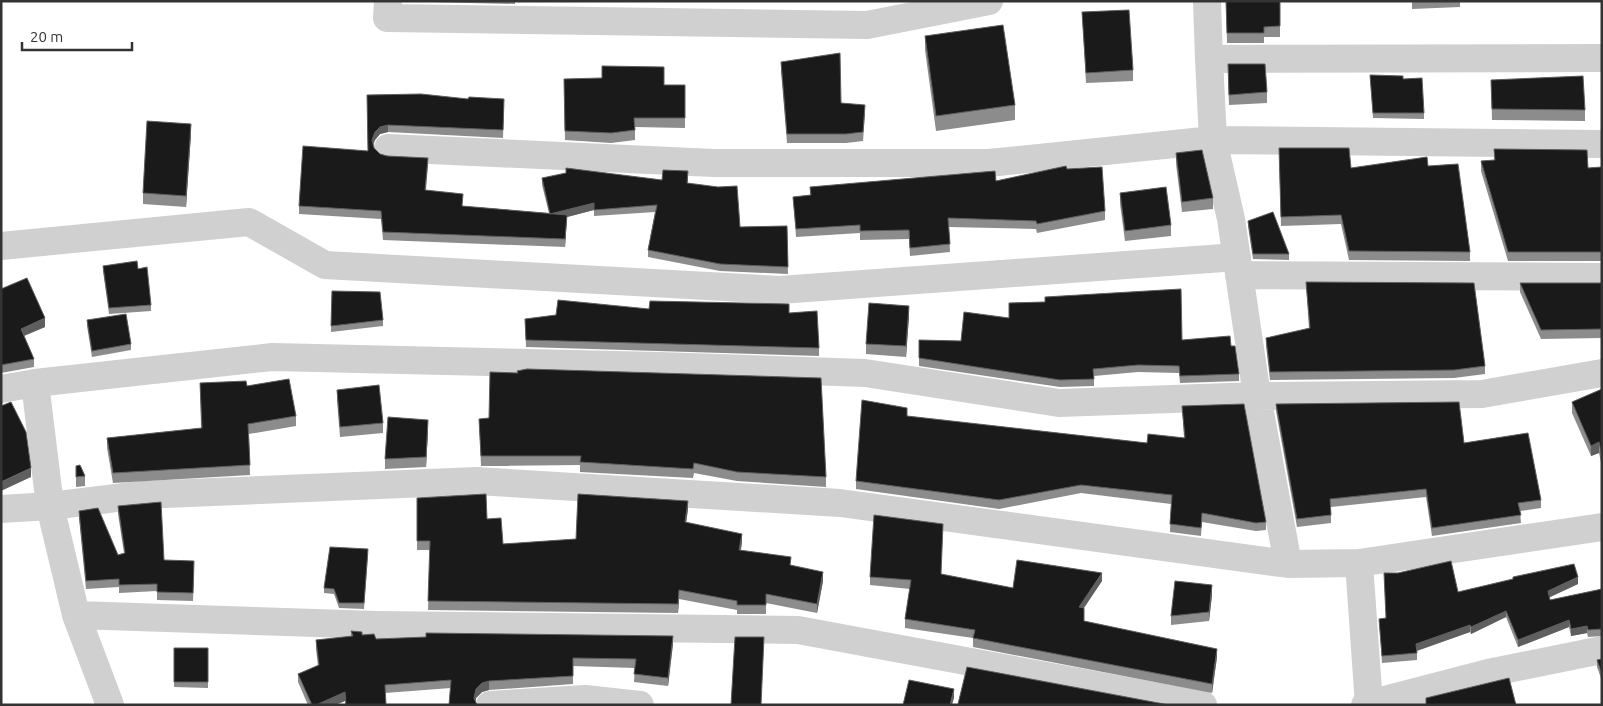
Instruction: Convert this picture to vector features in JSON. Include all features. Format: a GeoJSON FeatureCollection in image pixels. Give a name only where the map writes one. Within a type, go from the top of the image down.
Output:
{"type":"FeatureCollection","features":[{"type":"Feature","properties":{"kind":"street"},"geometry":{"type":"LineString","coordinates":[[388,1],[387,18],[867,25],[989,1]]}},
{"type":"Feature","properties":{"kind":"street"},"geometry":{"type":"LineString","coordinates":[[1207,1],[1213,140],[1231,219],[1257,396],[1288,564]]}},
{"type":"Feature","properties":{"kind":"street"},"geometry":{"type":"LineString","coordinates":[[1209,59],[1602,58]]}},
{"type":"Feature","properties":{"kind":"street"},"geometry":{"type":"LineString","coordinates":[[388,148],[714,163],[989,163],[1213,140],[1602,144]]}},
{"type":"Feature","properties":{"kind":"street"},"geometry":{"type":"LineString","coordinates":[[1,246],[248,222],[325,265],[780,290],[1238,266],[1602,277]]}},
{"type":"Feature","properties":{"kind":"street"},"geometry":{"type":"LineString","coordinates":[[1,389],[35,383],[272,357],[865,373],[1059,403],[1257,396],[1482,394],[1602,373]]}},
{"type":"Feature","properties":{"kind":"street"},"geometry":{"type":"LineString","coordinates":[[35,383],[50,506],[76,614],[110,705]]}},
{"type":"Feature","properties":{"kind":"street"},"geometry":{"type":"LineString","coordinates":[[1,509],[50,506],[141,495],[476,481],[840,504],[1288,564],[1359,563],[1602,527]]}},
{"type":"Feature","properties":{"kind":"street"},"geometry":{"type":"LineString","coordinates":[[1359,563],[1367,704],[1488,673],[1602,650]]}},
{"type":"Feature","properties":{"kind":"street"},"geometry":{"type":"LineString","coordinates":[[76,614],[377,625],[798,630],[1203,705]]}},
{"type":"Feature","properties":{"kind":"street"},"geometry":{"type":"LineString","coordinates":[[490,705],[584,698],[640,705]]}},
{"type":"Feature","properties":{"kind":"building"},"geometry":{"type":"Polygon","coordinates":[[[1226,1],[1280,1],[1280,26],[1264,27],[1264,33],[1227,33],[1226,1]]]}},
{"type":"Feature","properties":{"kind":"building"},"geometry":{"type":"Polygon","coordinates":[[[1129,10],[1133,70],[1086,73],[1082,12],[1129,10]]]}},
{"type":"Feature","properties":{"kind":"building"},"geometry":{"type":"Polygon","coordinates":[[[1003,25],[1015,105],[936,116],[925,36],[1003,25]]]}},
{"type":"Feature","properties":{"kind":"building"},"geometry":{"type":"Polygon","coordinates":[[[840,53],[841,103],[865,105],[863,132],[846,134],[787,134],[781,62],[840,53]]]}},
{"type":"Feature","properties":{"kind":"building"},"geometry":{"type":"Polygon","coordinates":[[[1228,64],[1265,64],[1267,92],[1229,95],[1228,64]]]}},
{"type":"Feature","properties":{"kind":"building"},"geometry":{"type":"Polygon","coordinates":[[[602,66],[664,67],[664,85],[685,85],[685,118],[634,118],[635,130],[611,133],[565,131],[564,79],[602,78],[602,66]]]}},
{"type":"Feature","properties":{"kind":"building"},"geometry":{"type":"Polygon","coordinates":[[[1370,75],[1403,76],[1403,79],[1422,78],[1424,113],[1373,113],[1370,75]]]}},
{"type":"Feature","properties":{"kind":"building"},"geometry":{"type":"Polygon","coordinates":[[[1583,76],[1585,110],[1492,109],[1491,80],[1583,76]]]}},
{"type":"Feature","properties":{"kind":"building"},"geometry":{"type":"Polygon","coordinates":[[[421,94],[468,99],[469,97],[504,99],[503,130],[388,125],[380,127],[375,132],[372,140],[374,148],[380,154],[387,156],[428,158],[425,190],[463,194],[462,206],[567,215],[565,239],[383,232],[381,211],[299,206],[303,146],[368,151],[367,95],[421,94]]]}},
{"type":"Feature","properties":{"kind":"building"},"geometry":{"type":"Polygon","coordinates":[[[147,121],[191,124],[186,196],[143,193],[147,121]]]}},
{"type":"Feature","properties":{"kind":"building"},"geometry":{"type":"Polygon","coordinates":[[[1279,148],[1349,148],[1351,168],[1427,157],[1428,166],[1458,164],[1470,252],[1349,251],[1341,215],[1281,217],[1279,148]]]}},
{"type":"Feature","properties":{"kind":"building"},"geometry":{"type":"Polygon","coordinates":[[[1494,149],[1587,150],[1588,168],[1602,167],[1602,252],[1508,252],[1481,161],[1495,160],[1494,149]]]}},
{"type":"Feature","properties":{"kind":"building"},"geometry":{"type":"Polygon","coordinates":[[[1202,150],[1213,198],[1182,202],[1176,153],[1202,150]]]}},
{"type":"Feature","properties":{"kind":"building"},"geometry":{"type":"Polygon","coordinates":[[[1066,166],[1067,169],[1102,167],[1105,211],[1037,224],[1036,221],[948,218],[950,244],[910,248],[909,230],[860,231],[860,225],[796,229],[793,197],[811,195],[810,187],[995,171],[996,181],[1066,166]]]}},
{"type":"Feature","properties":{"kind":"building"},"geometry":{"type":"Polygon","coordinates":[[[566,168],[662,180],[663,170],[688,171],[687,183],[718,187],[737,186],[740,227],[787,226],[788,267],[720,264],[648,250],[657,205],[594,210],[594,203],[550,214],[542,178],[566,173],[566,168]]]}},
{"type":"Feature","properties":{"kind":"building"},"geometry":{"type":"Polygon","coordinates":[[[1166,187],[1171,225],[1125,231],[1120,193],[1166,187]]]}},
{"type":"Feature","properties":{"kind":"building"},"geometry":{"type":"Polygon","coordinates":[[[1273,212],[1289,254],[1253,254],[1248,221],[1273,212]]]}},
{"type":"Feature","properties":{"kind":"building"},"geometry":{"type":"Polygon","coordinates":[[[137,261],[138,269],[147,267],[151,305],[109,308],[103,266],[137,261]]]}},
{"type":"Feature","properties":{"kind":"building"},"geometry":{"type":"Polygon","coordinates":[[[27,278],[45,318],[21,329],[34,359],[1,365],[1,289],[27,278]]]}},
{"type":"Feature","properties":{"kind":"building"},"geometry":{"type":"Polygon","coordinates":[[[1306,282],[1474,283],[1485,366],[1454,370],[1270,372],[1266,338],[1310,328],[1306,282]]]}},
{"type":"Feature","properties":{"kind":"building"},"geometry":{"type":"Polygon","coordinates":[[[1520,283],[1602,283],[1602,329],[1541,330],[1520,283]]]}},
{"type":"Feature","properties":{"kind":"building"},"geometry":{"type":"Polygon","coordinates":[[[1181,289],[1182,340],[1230,336],[1231,346],[1235,346],[1239,374],[1180,376],[1179,366],[1138,365],[1093,369],[1094,379],[1060,380],[919,358],[919,340],[961,341],[964,312],[1009,318],[1009,303],[1045,302],[1045,297],[1181,289]]]}},
{"type":"Feature","properties":{"kind":"building"},"geometry":{"type":"Polygon","coordinates":[[[332,291],[380,292],[383,320],[331,326],[332,291]]]}},
{"type":"Feature","properties":{"kind":"building"},"geometry":{"type":"Polygon","coordinates":[[[558,300],[649,309],[650,301],[789,304],[789,313],[817,311],[819,348],[526,340],[525,319],[556,315],[558,300]]]}},
{"type":"Feature","properties":{"kind":"building"},"geometry":{"type":"Polygon","coordinates":[[[869,303],[909,306],[906,346],[866,344],[869,303]]]}},
{"type":"Feature","properties":{"kind":"building"},"geometry":{"type":"Polygon","coordinates":[[[126,314],[131,344],[92,351],[87,320],[126,314]]]}},
{"type":"Feature","properties":{"kind":"building"},"geometry":{"type":"Polygon","coordinates":[[[527,369],[821,378],[826,477],[737,472],[694,463],[693,469],[580,462],[581,456],[481,456],[479,419],[489,418],[490,372],[518,373],[517,371],[527,369]]]}},
{"type":"Feature","properties":{"kind":"building"},"geometry":{"type":"Polygon","coordinates":[[[289,379],[296,416],[248,424],[250,465],[113,473],[107,438],[202,428],[200,383],[246,381],[247,386],[289,379]]]}},
{"type":"Feature","properties":{"kind":"building"},"geometry":{"type":"Polygon","coordinates":[[[379,385],[383,423],[340,427],[337,390],[379,385]]]}},
{"type":"Feature","properties":{"kind":"building"},"geometry":{"type":"Polygon","coordinates":[[[1602,389],[1602,456],[1599,442],[1591,446],[1572,402],[1602,389]]]}},
{"type":"Feature","properties":{"kind":"building"},"geometry":{"type":"Polygon","coordinates":[[[862,400],[907,408],[907,416],[1147,443],[1148,434],[1185,438],[1182,406],[1244,404],[1266,522],[1256,523],[1202,513],[1201,528],[1170,524],[1172,495],[1081,485],[999,500],[856,481],[862,400]]]}},
{"type":"Feature","properties":{"kind":"building"},"geometry":{"type":"Polygon","coordinates":[[[11,402],[26,432],[31,468],[1,482],[1,406],[11,402]]]}},
{"type":"Feature","properties":{"kind":"building"},"geometry":{"type":"Polygon","coordinates":[[[1459,402],[1464,443],[1528,433],[1541,500],[1518,503],[1521,515],[1432,528],[1426,489],[1330,499],[1331,515],[1297,519],[1276,404],[1459,402]]]}},
{"type":"Feature","properties":{"kind":"building"},"geometry":{"type":"Polygon","coordinates":[[[388,417],[428,420],[426,457],[385,459],[388,417]]]}},
{"type":"Feature","properties":{"kind":"building"},"geometry":{"type":"Polygon","coordinates":[[[80,465],[85,476],[76,477],[76,466],[80,465]]]}},
{"type":"Feature","properties":{"kind":"building"},"geometry":{"type":"Polygon","coordinates":[[[486,494],[487,519],[501,518],[503,544],[576,539],[578,494],[688,501],[685,522],[742,534],[739,550],[791,557],[790,565],[823,572],[817,604],[766,594],[766,605],[737,605],[737,601],[679,590],[678,604],[428,601],[430,541],[417,541],[417,498],[486,494]]]}},
{"type":"Feature","properties":{"kind":"building"},"geometry":{"type":"Polygon","coordinates":[[[161,502],[164,560],[194,561],[193,593],[157,592],[157,584],[119,585],[119,579],[86,581],[79,511],[98,508],[118,555],[125,553],[118,506],[161,502]]]}},
{"type":"Feature","properties":{"kind":"building"},"geometry":{"type":"Polygon","coordinates":[[[874,515],[943,524],[941,574],[1013,588],[1017,560],[1102,573],[1079,607],[1084,608],[1084,621],[1217,649],[1212,684],[973,638],[975,630],[905,619],[911,580],[870,577],[874,515]]]}},
{"type":"Feature","properties":{"kind":"building"},"geometry":{"type":"Polygon","coordinates":[[[330,547],[368,549],[364,603],[339,603],[334,589],[324,588],[330,547]]]}},
{"type":"Feature","properties":{"kind":"building"},"geometry":{"type":"Polygon","coordinates":[[[1451,561],[1458,592],[1513,579],[1513,577],[1574,564],[1578,577],[1548,591],[1550,600],[1602,589],[1602,629],[1588,630],[1587,626],[1571,629],[1569,620],[1518,640],[1506,611],[1471,627],[1470,625],[1416,644],[1417,653],[1382,656],[1379,619],[1386,618],[1384,573],[1398,573],[1451,561]]]}},
{"type":"Feature","properties":{"kind":"building"},"geometry":{"type":"Polygon","coordinates":[[[1175,581],[1212,585],[1209,612],[1171,616],[1175,581]]]}},
{"type":"Feature","properties":{"kind":"building"},"geometry":{"type":"Polygon","coordinates":[[[351,631],[362,632],[362,635],[374,634],[376,639],[426,637],[426,633],[673,636],[668,678],[634,674],[636,659],[573,658],[573,676],[482,683],[476,689],[474,698],[477,705],[449,705],[451,680],[385,685],[386,705],[346,705],[345,692],[312,705],[298,674],[319,665],[316,640],[353,636],[351,631]]]}},
{"type":"Feature","properties":{"kind":"building"},"geometry":{"type":"Polygon","coordinates":[[[735,637],[764,637],[761,705],[731,705],[735,637]]]}},
{"type":"Feature","properties":{"kind":"building"},"geometry":{"type":"Polygon","coordinates":[[[174,648],[208,648],[208,682],[174,682],[174,648]]]}},
{"type":"Feature","properties":{"kind":"building"},"geometry":{"type":"Polygon","coordinates":[[[1602,659],[1602,674],[1597,660],[1602,659]]]}},
{"type":"Feature","properties":{"kind":"building"},"geometry":{"type":"Polygon","coordinates":[[[967,667],[1169,705],[960,705],[958,704],[967,667]]]}},
{"type":"Feature","properties":{"kind":"building"},"geometry":{"type":"Polygon","coordinates":[[[1509,678],[1516,705],[1426,705],[1426,698],[1509,678]]]}},
{"type":"Feature","properties":{"kind":"building"},"geometry":{"type":"Polygon","coordinates":[[[909,680],[954,689],[950,705],[903,705],[909,680]]]}}]}
